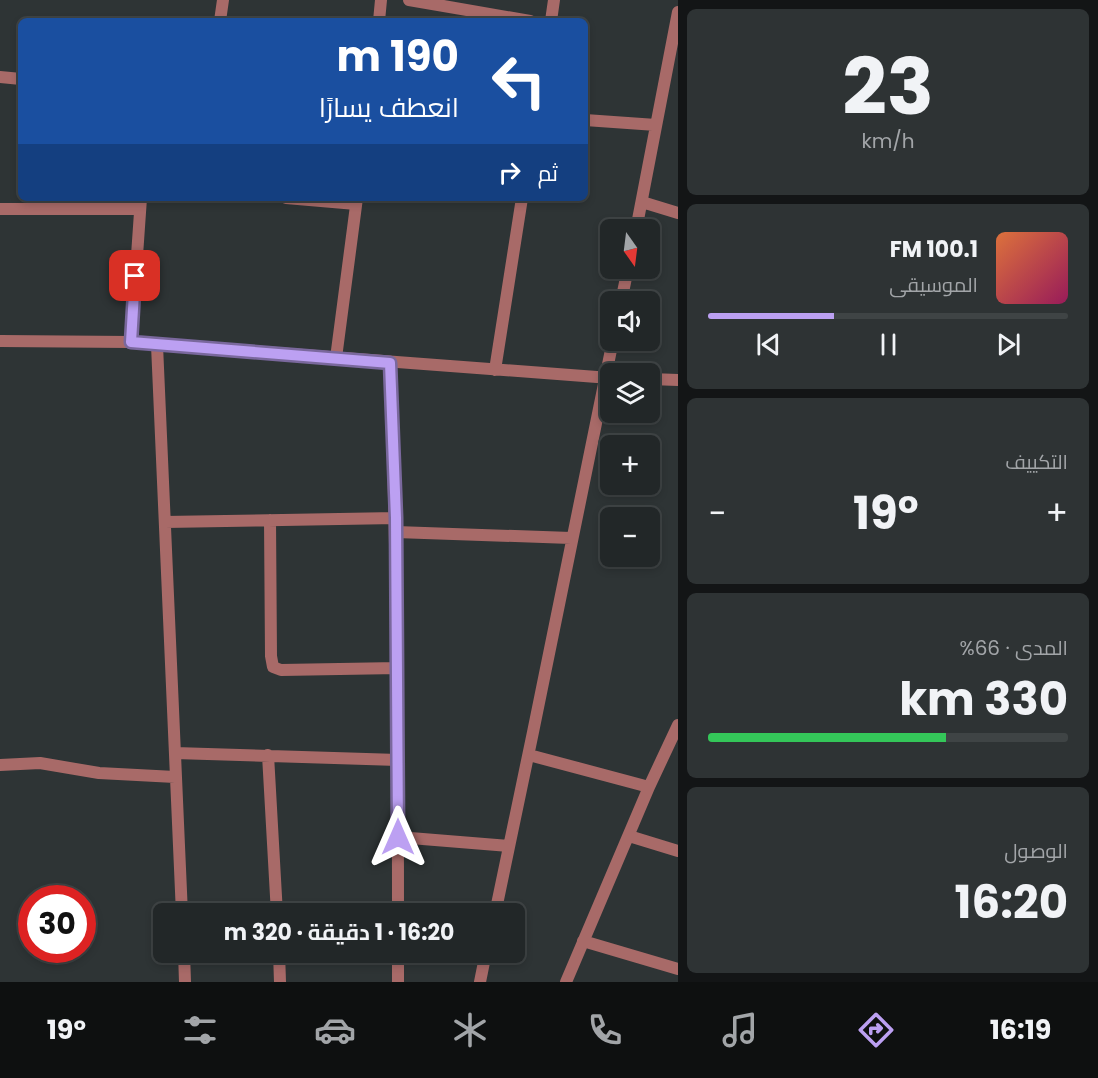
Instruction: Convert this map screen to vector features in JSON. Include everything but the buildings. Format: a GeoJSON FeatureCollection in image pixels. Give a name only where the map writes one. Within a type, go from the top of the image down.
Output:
{"type":"FeatureCollection","features":[{"type":"Feature","properties":{"kind":"street"},"geometry":{"type":"LineString","coordinates":[[220,18],[223,0]]}},
{"type":"Feature","properties":{"kind":"street"},"geometry":{"type":"LineString","coordinates":[[379,18],[381,0]]}},
{"type":"Feature","properties":{"kind":"street"},"geometry":{"type":"LineString","coordinates":[[409,0],[513,18]]}},
{"type":"Feature","properties":{"kind":"street"},"geometry":{"type":"LineString","coordinates":[[551,18],[554,0]]}},
{"type":"Feature","properties":{"kind":"street"},"geometry":{"type":"LineString","coordinates":[[638,219],[656,125],[673,74],[678,12]]}},
{"type":"Feature","properties":{"kind":"street"},"geometry":{"type":"LineString","coordinates":[[0,77],[18,79]]}},
{"type":"Feature","properties":{"kind":"street"},"geometry":{"type":"LineString","coordinates":[[588,120],[656,125]]}},
{"type":"Feature","properties":{"kind":"street"},"geometry":{"type":"LineString","coordinates":[[336,358],[356,201]]}},
{"type":"Feature","properties":{"kind":"street"},"geometry":{"type":"LineString","coordinates":[[495,370],[522,201]]}},
{"type":"Feature","properties":{"kind":"street"},"geometry":{"type":"LineString","coordinates":[[642,202],[678,213]]}},
{"type":"Feature","properties":{"kind":"street"},"geometry":{"type":"LineString","coordinates":[[0,209],[141,203],[131,342]]}},
{"type":"Feature","properties":{"kind":"street"},"geometry":{"type":"LineString","coordinates":[[0,341],[131,342],[600,377]]}},
{"type":"Feature","properties":{"kind":"street"},"geometry":{"type":"LineString","coordinates":[[157,345],[181,903]]}},
{"type":"Feature","properties":{"kind":"street"},"geometry":{"type":"LineString","coordinates":[[390,363],[396,518],[398,903]]}},
{"type":"Feature","properties":{"kind":"street"},"geometry":{"type":"LineString","coordinates":[[660,379],[678,380]]}},
{"type":"Feature","properties":{"kind":"street"},"geometry":{"type":"LineString","coordinates":[[497,903],[529,755],[571,538],[600,413]]}},
{"type":"Feature","properties":{"kind":"street"},"geometry":{"type":"LineString","coordinates":[[165,522],[396,518]]}},
{"type":"Feature","properties":{"kind":"street"},"geometry":{"type":"LineString","coordinates":[[270,520],[270,656],[273,667],[281,670],[398,668]]}},
{"type":"Feature","properties":{"kind":"street"},"geometry":{"type":"LineString","coordinates":[[396,532],[571,538]]}},
{"type":"Feature","properties":{"kind":"street"},"geometry":{"type":"LineString","coordinates":[[566,982],[649,787],[678,725]]}},
{"type":"Feature","properties":{"kind":"street"},"geometry":{"type":"LineString","coordinates":[[175,753],[398,760]]}},
{"type":"Feature","properties":{"kind":"street"},"geometry":{"type":"LineString","coordinates":[[268,755],[276,903]]}},
{"type":"Feature","properties":{"kind":"street"},"geometry":{"type":"LineString","coordinates":[[529,755],[649,787]]}},
{"type":"Feature","properties":{"kind":"street"},"geometry":{"type":"LineString","coordinates":[[0,765],[40,763],[99,773],[175,777]]}},
{"type":"Feature","properties":{"kind":"street"},"geometry":{"type":"LineString","coordinates":[[628,836],[678,851]]}},
{"type":"Feature","properties":{"kind":"street"},"geometry":{"type":"LineString","coordinates":[[398,837],[509,846]]}},
{"type":"Feature","properties":{"kind":"street"},"geometry":{"type":"LineString","coordinates":[[583,941],[678,969]]}},
{"type":"Feature","properties":{"kind":"street"},"geometry":{"type":"LineString","coordinates":[[184,963],[185,982]]}},
{"type":"Feature","properties":{"kind":"street"},"geometry":{"type":"LineString","coordinates":[[279,963],[280,982]]}},
{"type":"Feature","properties":{"kind":"street"},"geometry":{"type":"LineString","coordinates":[[398,963],[398,982]]}},
{"type":"Feature","properties":{"kind":"street"},"geometry":{"type":"LineString","coordinates":[[480,982],[484,963]]}},
{"type":"Feature","properties":{"kind":"route"},"geometry":{"type":"LineString","coordinates":[[135,276],[131,342],[390,363],[396,518],[398,837]]}}]}
